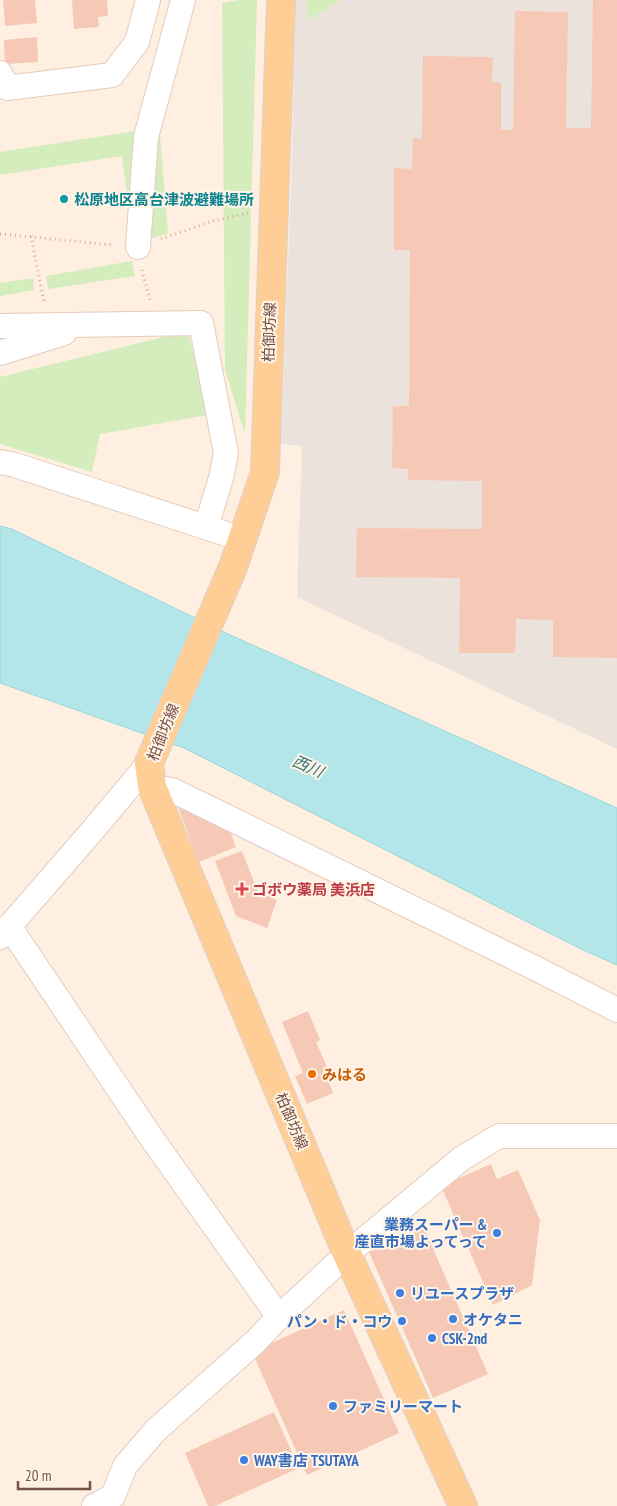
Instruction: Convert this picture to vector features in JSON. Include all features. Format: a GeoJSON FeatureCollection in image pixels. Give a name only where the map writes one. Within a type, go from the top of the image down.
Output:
{"type":"FeatureCollection","features":[{"type":"Feature","properties":{"kind":"main road","name":"柏御坊線"},"geometry":{"type":"LineString","coordinates":[[281,0],[265,472],[233,567],[151,775],[347,1254],[464,1506]]}},
{"type":"Feature","properties":{"kind":"street"},"geometry":{"type":"LineString","coordinates":[[0,73],[7,88],[112,75],[137,42],[148,0]]}},
{"type":"Feature","properties":{"kind":"street"},"geometry":{"type":"LineString","coordinates":[[146,252],[146,137],[183,0]]}},
{"type":"Feature","properties":{"kind":"street"},"geometry":{"type":"LineString","coordinates":[[0,326],[201,323],[226,453],[221,478],[206,527]]}},
{"type":"Feature","properties":{"kind":"street"},"geometry":{"type":"LineString","coordinates":[[0,353],[90,325]]}},
{"type":"Feature","properties":{"kind":"street"},"geometry":{"type":"LineString","coordinates":[[0,462],[242,538]]}},
{"type":"Feature","properties":{"kind":"street"},"geometry":{"type":"LineString","coordinates":[[279,1317],[4,931],[93,830],[151,775],[172,790],[617,1010]]}},
{"type":"Feature","properties":{"kind":"street"},"geometry":{"type":"LineString","coordinates":[[108,1503],[125,1466],[156,1430],[255,1342],[347,1254],[460,1159],[498,1136],[617,1136]]}},
{"type":"Feature","properties":{"kind":"path"},"geometry":{"type":"LineString","coordinates":[[0,234],[31,236],[146,252],[213,221],[257,211]]}},
{"type":"Feature","properties":{"kind":"path"},"geometry":{"type":"LineString","coordinates":[[31,236],[44,305]]}},
{"type":"Feature","properties":{"kind":"path"},"geometry":{"type":"LineString","coordinates":[[146,252],[150,303]]}},
{"type":"Feature","properties":{"kind":"shaded area"},"geometry":{"type":"Polygon","coordinates":[[[295,0],[617,0],[617,749],[297,597],[302,446],[281,444],[292,160],[295,0]]]}},
{"type":"Feature","properties":{"kind":"green space"},"geometry":{"type":"Polygon","coordinates":[[[239,0],[257,0],[245,434],[225,370],[222,3],[239,0]]]}},
{"type":"Feature","properties":{"kind":"green space"},"geometry":{"type":"Polygon","coordinates":[[[307,0],[342,0],[307,20],[307,0]]]}},
{"type":"Feature","properties":{"kind":"green space"},"geometry":{"type":"Polygon","coordinates":[[[159,122],[168,234],[149,239],[159,122]]]}},
{"type":"Feature","properties":{"kind":"green space"},"geometry":{"type":"Polygon","coordinates":[[[135,131],[137,155],[131,222],[122,156],[0,175],[0,152],[135,131]]]}},
{"type":"Feature","properties":{"kind":"green space"},"geometry":{"type":"Polygon","coordinates":[[[132,261],[135,276],[48,289],[46,276],[132,261]]]}},
{"type":"Feature","properties":{"kind":"green space"},"geometry":{"type":"Polygon","coordinates":[[[33,278],[34,290],[0,296],[0,283],[33,278]]]}},
{"type":"Feature","properties":{"kind":"green space"},"geometry":{"type":"Polygon","coordinates":[[[188,331],[208,415],[100,434],[92,472],[0,444],[0,377],[188,331]]]}},
{"type":"Feature","properties":{"kind":"water","name":"西川"},"geometry":{"type":"Polygon","coordinates":[[[0,526],[12,529],[228,634],[617,808],[617,965],[583,950],[184,748],[0,683],[0,526]]]}},
{"type":"Feature","properties":{"kind":"building"},"geometry":{"type":"Polygon","coordinates":[[[3,0],[35,0],[37,23],[5,26],[3,0]]]}},
{"type":"Feature","properties":{"kind":"building"},"geometry":{"type":"Polygon","coordinates":[[[72,0],[107,0],[108,16],[98,17],[99,27],[74,29],[72,0]]]}},
{"type":"Feature","properties":{"kind":"building"},"geometry":{"type":"Polygon","coordinates":[[[593,0],[617,0],[617,658],[553,657],[553,620],[516,619],[515,653],[459,653],[460,578],[356,577],[357,528],[482,529],[482,481],[408,480],[408,469],[392,468],[393,406],[409,406],[410,250],[394,250],[394,168],[412,169],[413,138],[422,139],[423,56],[493,57],[492,82],[501,83],[501,130],[513,130],[515,11],[568,12],[566,128],[591,128],[593,0]]]}},
{"type":"Feature","properties":{"kind":"building"},"geometry":{"type":"Polygon","coordinates":[[[37,37],[38,62],[5,64],[4,40],[37,37]]]}},
{"type":"Feature","properties":{"kind":"building"},"geometry":{"type":"Polygon","coordinates":[[[178,807],[229,828],[236,847],[199,862],[178,807]]]}},
{"type":"Feature","properties":{"kind":"building"},"geometry":{"type":"Polygon","coordinates":[[[242,851],[258,892],[277,900],[267,928],[236,916],[215,861],[242,851]]]}},
{"type":"Feature","properties":{"kind":"building","name":"みはる"},"geometry":{"type":"Polygon","coordinates":[[[308,1011],[320,1040],[316,1042],[328,1069],[324,1071],[333,1093],[307,1104],[295,1076],[303,1073],[282,1022],[308,1011]]]}},
{"type":"Feature","properties":{"kind":"building"},"geometry":{"type":"Polygon","coordinates":[[[491,1164],[497,1179],[518,1170],[540,1220],[532,1285],[493,1305],[441,1186],[491,1164]]]}},
{"type":"Feature","properties":{"kind":"building"},"geometry":{"type":"Polygon","coordinates":[[[424,1228],[488,1374],[433,1398],[369,1252],[424,1228]]]}},
{"type":"Feature","properties":{"kind":"building"},"geometry":{"type":"Polygon","coordinates":[[[344,1310],[399,1433],[307,1475],[252,1352],[344,1310]]]}},
{"type":"Feature","properties":{"kind":"building"},"geometry":{"type":"Polygon","coordinates":[[[274,1412],[299,1468],[215,1506],[208,1506],[185,1453],[274,1412]]]}},
{"type":"Feature","properties":{"kind":"place","name":"松原地区高台津波避難場所"},"geometry":{"type":"Point","coordinates":[64,199]}},
{"type":"Feature","properties":{"kind":"place","name":"ゴボウ薬局 美浜店"},"geometry":{"type":"Point","coordinates":[242,889]}},
{"type":"Feature","properties":{"kind":"place","name":"みはる"},"geometry":{"type":"Point","coordinates":[312,1074]}},
{"type":"Feature","properties":{"kind":"place","name":"業務スーパー & 産直市場よってって"},"geometry":{"type":"Point","coordinates":[497,1233]}},
{"type":"Feature","properties":{"kind":"place","name":"リユースプラザ"},"geometry":{"type":"Point","coordinates":[400,1293]}},
{"type":"Feature","properties":{"kind":"place","name":"オケタニ"},"geometry":{"type":"Point","coordinates":[453,1319]}},
{"type":"Feature","properties":{"kind":"place","name":"パン・ド・コウ"},"geometry":{"type":"Point","coordinates":[402,1321]}},
{"type":"Feature","properties":{"kind":"place","name":"CSK-2nd"},"geometry":{"type":"Point","coordinates":[432,1338]}},
{"type":"Feature","properties":{"kind":"place","name":"ファミリーマート"},"geometry":{"type":"Point","coordinates":[333,1406]}},
{"type":"Feature","properties":{"kind":"place","name":"WAY書店 TSUTAYA"},"geometry":{"type":"Point","coordinates":[244,1460]}}]}
